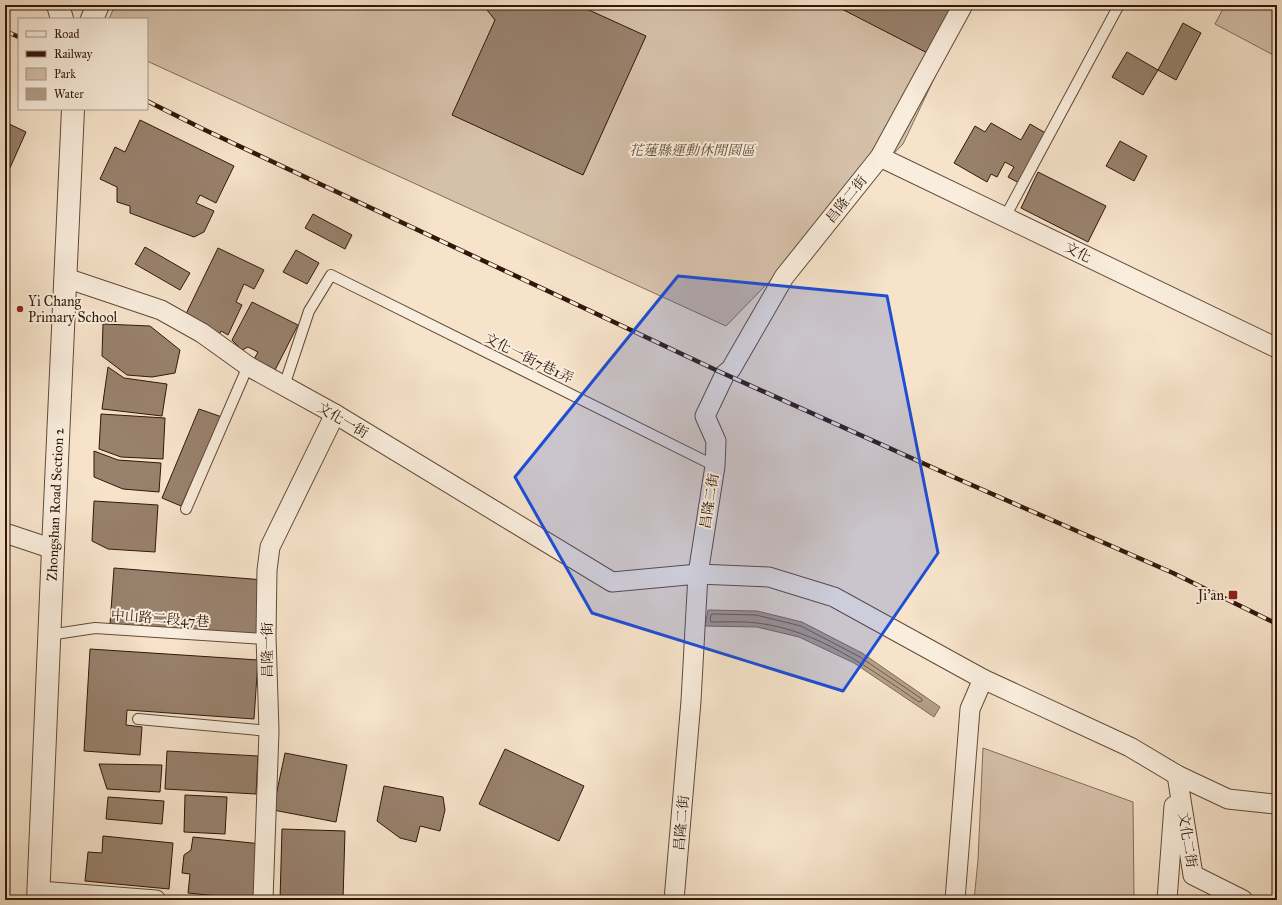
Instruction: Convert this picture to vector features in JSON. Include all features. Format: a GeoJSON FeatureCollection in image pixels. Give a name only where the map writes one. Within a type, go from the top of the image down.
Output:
{"type":"FeatureCollection","features":[{"type":"Feature","properties":{"kind":"street"},"geometry":{"type":"LineString","coordinates":[[58,5],[62,18]]}},
{"type":"Feature","properties":{"kind":"street"},"geometry":{"type":"LineString","coordinates":[[92,18],[98,5]]}},
{"type":"Feature","properties":{"kind":"street","name":"昌隆二街"},"geometry":{"type":"LineString","coordinates":[[674,900],[691,701],[698,574],[715,466],[716,441],[705,416],[725,374],[732,369],[784,277],[880,157],[963,5]]}},
{"type":"Feature","properties":{"kind":"street","name":"Zhongshan Road Section 2"},"geometry":{"type":"LineString","coordinates":[[38,895],[74,110]]}},
{"type":"Feature","properties":{"kind":"street","name":"文化"},"geometry":{"type":"LineString","coordinates":[[880,157],[1277,348]]}},
{"type":"Feature","properties":{"kind":"street","name":"文化一街"},"geometry":{"type":"LineString","coordinates":[[66,278],[161,310],[202,333],[248,366],[335,414],[612,582],[698,574]]}},
{"type":"Feature","properties":{"kind":"street","name":"昌隆一街"},"geometry":{"type":"LineString","coordinates":[[263,900],[269,731],[266,636],[267,570],[270,547],[335,414]]}},
{"type":"Feature","properties":{"kind":"street"},"geometry":{"type":"LineString","coordinates":[[5,533],[53,549]]}},
{"type":"Feature","properties":{"kind":"street"},"geometry":{"type":"LineString","coordinates":[[698,574],[769,577],[834,598],[983,679],[1130,747],[1177,775],[1228,799],[1274,804]]}},
{"type":"Feature","properties":{"kind":"street"},"geometry":{"type":"LineString","coordinates":[[955,900],[970,709],[983,679]]}},
{"type":"Feature","properties":{"kind":"street"},"geometry":{"type":"LineString","coordinates":[[1168,900],[1177,775]]}},
{"type":"Feature","properties":{"kind":"street","name":"文化二街"},"geometry":{"type":"LineString","coordinates":[[1177,775],[1193,875],[1243,900]]}},
{"type":"Feature","properties":{"kind":"street"},"geometry":{"type":"LineString","coordinates":[[38,895],[156,900]]}},
{"type":"Feature","properties":{"kind":"lane"},"geometry":{"type":"LineString","coordinates":[[1005,216],[1119,5]]}},
{"type":"Feature","properties":{"kind":"lane","name":"文化一街7巷1弄"},"geometry":{"type":"LineString","coordinates":[[284,386],[309,311],[331,275],[715,466]]}},
{"type":"Feature","properties":{"kind":"lane"},"geometry":{"type":"LineString","coordinates":[[186,509],[248,366]]}},
{"type":"Feature","properties":{"kind":"lane","name":"中山路二段47巷"},"geometry":{"type":"LineString","coordinates":[[49,635],[95,628],[265,639],[266,636]]}},
{"type":"Feature","properties":{"kind":"lane"},"geometry":{"type":"LineString","coordinates":[[138,719],[269,731]]}},
{"type":"Feature","properties":{"kind":"highlighted area"},"geometry":{"type":"Polygon","coordinates":[[[678,276],[887,296],[938,553],[843,691],[592,613],[515,477],[678,276]]]}},
{"type":"Feature","properties":{"kind":"green space","name":"花蓮縣運動休閒園區"},"geometry":{"type":"Polygon","coordinates":[[[115,5],[969,5],[903,144],[726,326],[148,61],[148,18],[109,18],[115,5]]]}},
{"type":"Feature","properties":{"kind":"green space"},"geometry":{"type":"Polygon","coordinates":[[[1225,5],[1277,5],[1277,57],[1215,24],[1225,5]]]}},
{"type":"Feature","properties":{"kind":"green space"},"geometry":{"type":"Polygon","coordinates":[[[983,748],[1133,802],[1134,900],[974,900],[978,860],[983,748]]]}},
{"type":"Feature","properties":{"kind":"water"},"geometry":{"type":"Polygon","coordinates":[[[708,610],[757,611],[802,622],[862,653],[940,707],[934,717],[854,663],[799,637],[757,627],[705,626],[708,610]]]}},
{"type":"Feature","properties":{"kind":"building"},"geometry":{"type":"Polygon","coordinates":[[[483,5],[578,5],[646,36],[583,175],[452,115],[495,20],[483,5]]]}},
{"type":"Feature","properties":{"kind":"building"},"geometry":{"type":"Polygon","coordinates":[[[834,5],[966,5],[939,59],[834,5]]]}},
{"type":"Feature","properties":{"kind":"building"},"geometry":{"type":"Polygon","coordinates":[[[1183,23],[1201,33],[1176,80],[1158,70],[1183,23]]]}},
{"type":"Feature","properties":{"kind":"building"},"geometry":{"type":"Polygon","coordinates":[[[1127,52],[1158,70],[1143,95],[1112,77],[1127,52]]]}},
{"type":"Feature","properties":{"kind":"building"},"geometry":{"type":"Polygon","coordinates":[[[140,120],[234,166],[216,203],[200,195],[196,203],[214,211],[204,232],[194,237],[130,213],[130,206],[117,202],[117,187],[100,179],[115,147],[125,152],[140,120]]]}},
{"type":"Feature","properties":{"kind":"building"},"geometry":{"type":"Polygon","coordinates":[[[5,122],[26,132],[5,179],[5,122]]]}},
{"type":"Feature","properties":{"kind":"building"},"geometry":{"type":"Polygon","coordinates":[[[991,123],[1021,140],[1030,124],[1049,135],[1021,184],[1008,177],[1014,167],[1005,162],[997,177],[991,174],[987,182],[954,163],[975,126],[985,132],[991,123]]]}},
{"type":"Feature","properties":{"kind":"building"},"geometry":{"type":"Polygon","coordinates":[[[1120,141],[1147,156],[1134,181],[1106,166],[1120,141]]]}},
{"type":"Feature","properties":{"kind":"building"},"geometry":{"type":"Polygon","coordinates":[[[1038,172],[1106,206],[1088,242],[1021,208],[1038,172]]]}},
{"type":"Feature","properties":{"kind":"building"},"geometry":{"type":"Polygon","coordinates":[[[313,214],[352,235],[345,249],[305,228],[313,214]]]}},
{"type":"Feature","properties":{"kind":"building"},"geometry":{"type":"Polygon","coordinates":[[[145,247],[190,273],[180,290],[135,264],[145,247]]]}},
{"type":"Feature","properties":{"kind":"building"},"geometry":{"type":"Polygon","coordinates":[[[218,248],[264,270],[254,289],[244,284],[236,302],[242,305],[228,335],[221,331],[217,339],[182,322],[218,248]]]}},
{"type":"Feature","properties":{"kind":"building"},"geometry":{"type":"Polygon","coordinates":[[[296,250],[319,263],[307,284],[283,272],[296,250]]]}},
{"type":"Feature","properties":{"kind":"building"},"geometry":{"type":"Polygon","coordinates":[[[252,302],[298,325],[274,372],[253,361],[258,352],[248,347],[242,350],[232,340],[252,302]]]}},
{"type":"Feature","properties":{"kind":"building"},"geometry":{"type":"Polygon","coordinates":[[[103,324],[150,326],[180,350],[175,373],[152,377],[127,375],[102,356],[103,324]]]}},
{"type":"Feature","properties":{"kind":"building"},"geometry":{"type":"Polygon","coordinates":[[[108,367],[124,378],[167,384],[162,416],[102,409],[108,367]]]}},
{"type":"Feature","properties":{"kind":"building"},"geometry":{"type":"Polygon","coordinates":[[[199,409],[222,417],[181,506],[162,498],[199,409]]]}},
{"type":"Feature","properties":{"kind":"building"},"geometry":{"type":"Polygon","coordinates":[[[101,414],[165,418],[163,459],[121,457],[99,449],[101,414]]]}},
{"type":"Feature","properties":{"kind":"building"},"geometry":{"type":"Polygon","coordinates":[[[94,451],[118,460],[161,463],[159,492],[123,489],[94,477],[94,451]]]}},
{"type":"Feature","properties":{"kind":"building"},"geometry":{"type":"Polygon","coordinates":[[[94,501],[158,505],[155,552],[108,549],[92,541],[94,501]]]}},
{"type":"Feature","properties":{"kind":"building"},"geometry":{"type":"Polygon","coordinates":[[[114,568],[264,580],[260,636],[110,624],[114,568]]]}},
{"type":"Feature","properties":{"kind":"building"},"geometry":{"type":"Polygon","coordinates":[[[90,649],[258,660],[254,719],[127,710],[126,725],[142,727],[140,755],[84,751],[90,649]]]}},
{"type":"Feature","properties":{"kind":"building"},"geometry":{"type":"Polygon","coordinates":[[[505,749],[584,786],[559,841],[479,804],[505,749]]]}},
{"type":"Feature","properties":{"kind":"building"},"geometry":{"type":"Polygon","coordinates":[[[167,751],[258,756],[256,794],[165,789],[167,751]]]}},
{"type":"Feature","properties":{"kind":"building"},"geometry":{"type":"Polygon","coordinates":[[[285,753],[347,765],[336,822],[273,810],[285,753]]]}},
{"type":"Feature","properties":{"kind":"building"},"geometry":{"type":"Polygon","coordinates":[[[99,764],[162,765],[160,792],[107,789],[99,764]]]}},
{"type":"Feature","properties":{"kind":"building"},"geometry":{"type":"Polygon","coordinates":[[[384,786],[443,797],[445,810],[440,831],[420,826],[416,842],[400,838],[377,821],[384,786]]]}},
{"type":"Feature","properties":{"kind":"building"},"geometry":{"type":"Polygon","coordinates":[[[185,795],[227,797],[225,834],[184,832],[185,795]]]}},
{"type":"Feature","properties":{"kind":"building"},"geometry":{"type":"Polygon","coordinates":[[[108,797],[164,801],[162,824],[106,819],[108,797]]]}},
{"type":"Feature","properties":{"kind":"building"},"geometry":{"type":"Polygon","coordinates":[[[282,829],[345,831],[343,900],[280,900],[282,829]]]}},
{"type":"Feature","properties":{"kind":"building"},"geometry":{"type":"Polygon","coordinates":[[[103,836],[173,843],[169,889],[85,881],[88,852],[102,853],[103,836]]]}},
{"type":"Feature","properties":{"kind":"building"},"geometry":{"type":"Polygon","coordinates":[[[193,837],[262,844],[256,900],[188,893],[190,874],[182,873],[184,855],[191,850],[193,837]]]}},
{"type":"Feature","properties":{"kind":"railway"},"geometry":{"type":"LineString","coordinates":[[5,31],[18,37]]}},
{"type":"Feature","properties":{"kind":"railway"},"geometry":{"type":"LineString","coordinates":[[148,102],[205,130],[718,371],[958,479],[1173,573],[1277,624]]}},
{"type":"Feature","properties":{"kind":"place","name":"Yi Chang Primary School"},"geometry":{"type":"Point","coordinates":[20,309]}},
{"type":"Feature","properties":{"kind":"place","name":"Ji'an"},"geometry":{"type":"Point","coordinates":[1233,595]}}]}
